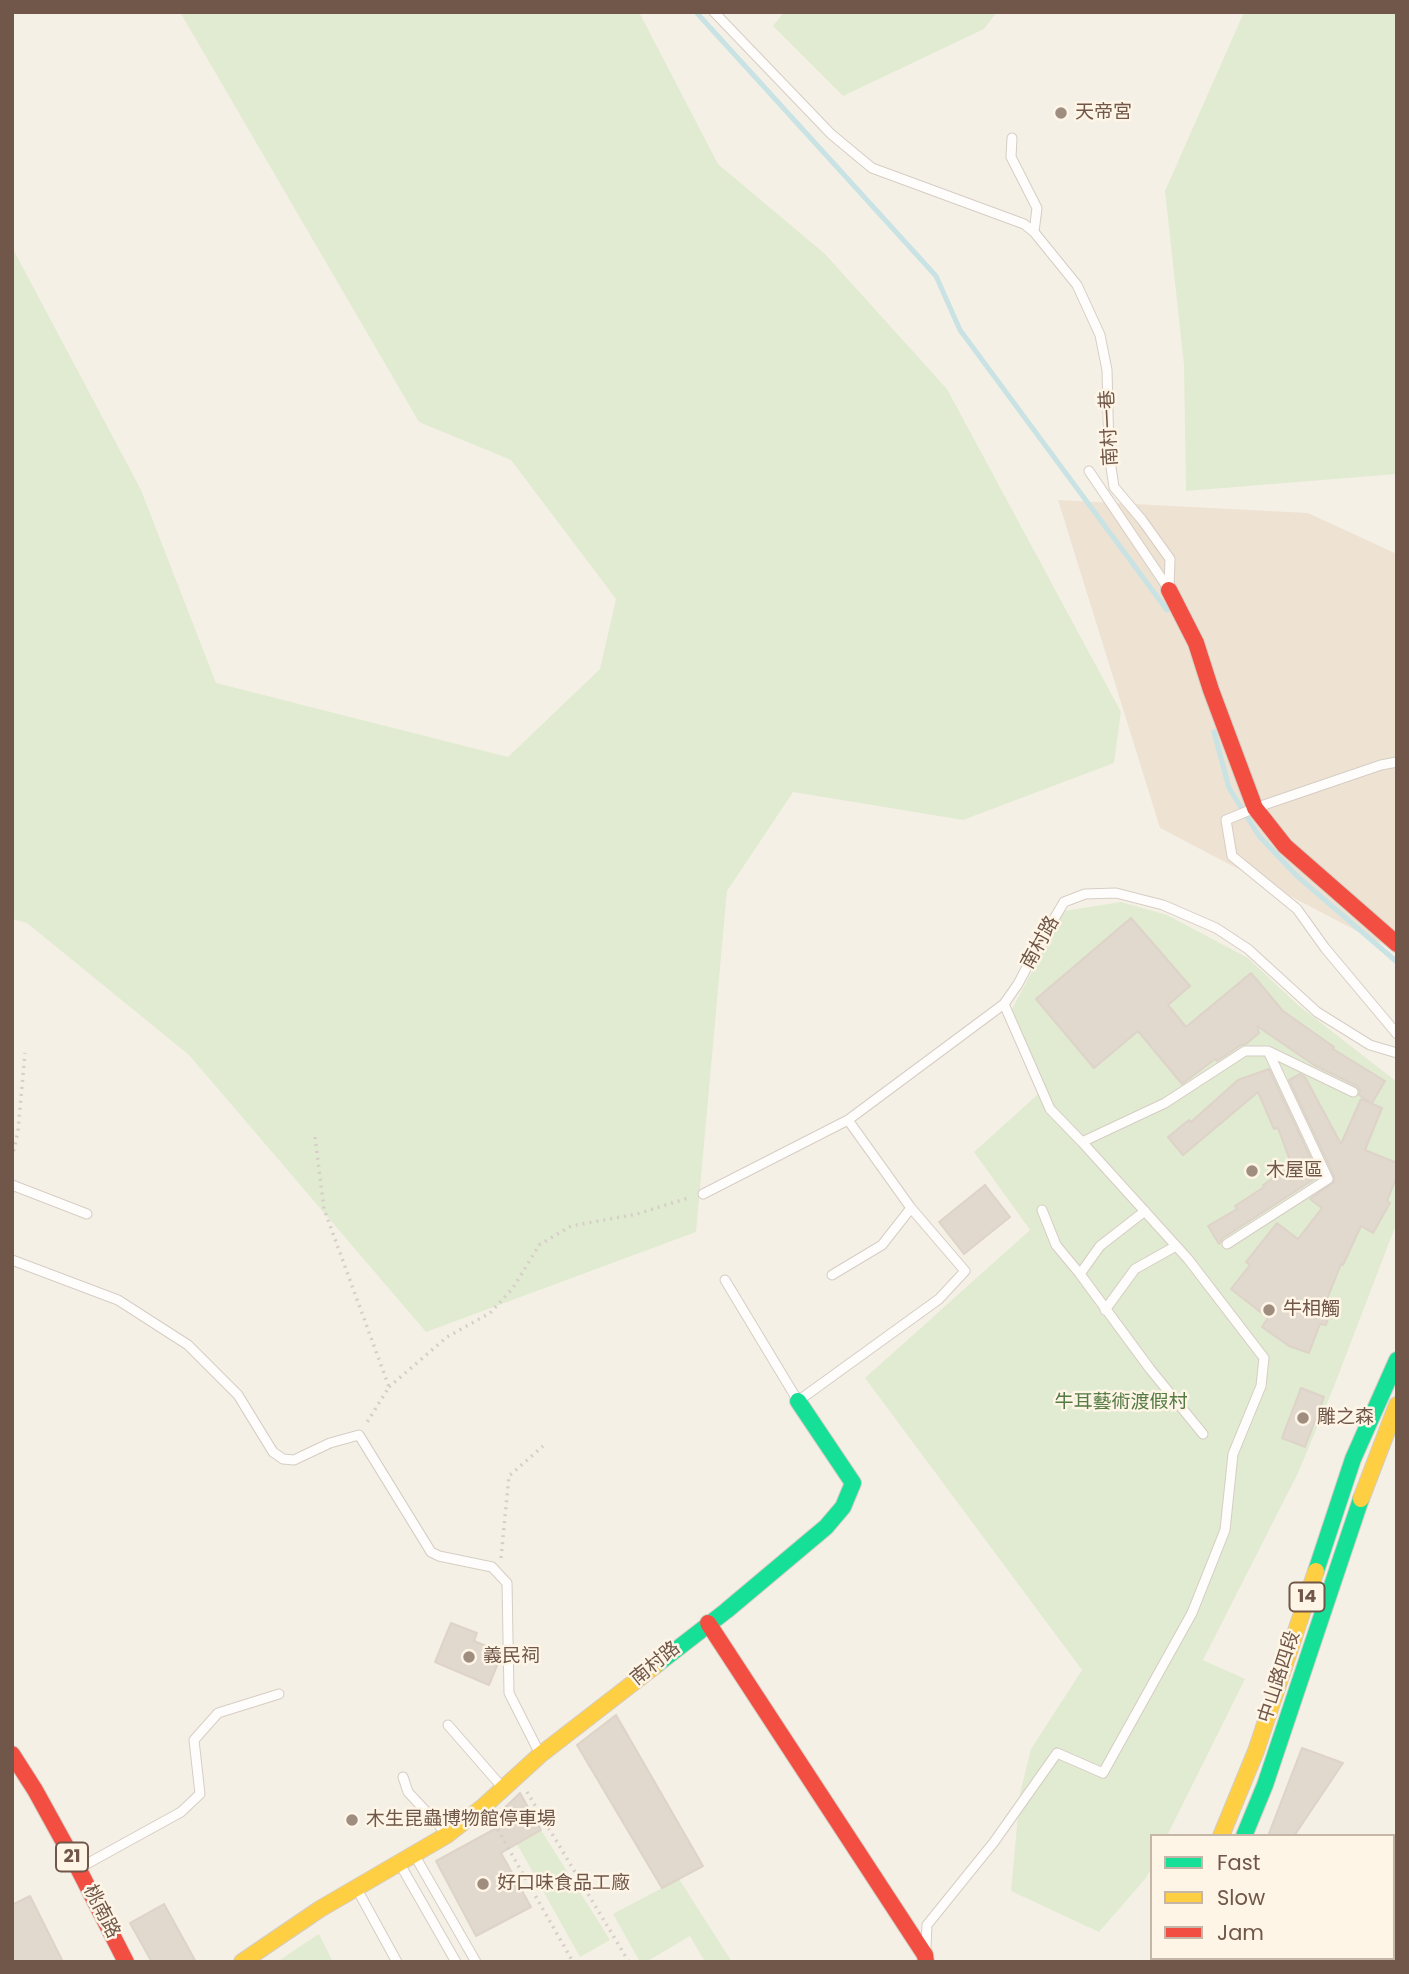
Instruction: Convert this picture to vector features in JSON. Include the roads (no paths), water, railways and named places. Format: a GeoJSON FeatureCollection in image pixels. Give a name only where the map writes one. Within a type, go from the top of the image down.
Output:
{"type":"FeatureCollection","features":[{"type":"Feature","properties":{"kind":"street","name":"南村一巷"},"geometry":{"type":"LineString","coordinates":[[1169,590],[1196,643],[1255,808],[1285,846],[1397,944]]}},
{"type":"Feature","properties":{"kind":"street","name":"中山路四段"},"geometry":{"type":"LineString","coordinates":[[1222,1834],[1255,1751],[1353,1459],[1397,1360]]}},
{"type":"Feature","properties":{"kind":"street","name":"南村路"},"geometry":{"type":"LineString","coordinates":[[242,1962],[363,1881],[400,1864],[447,1835],[484,1807],[540,1755],[568,1736],[826,1527],[843,1507],[853,1483],[798,1401]]}},
{"type":"Feature","properties":{"kind":"street","name":"中山路四段"},"geometry":{"type":"LineString","coordinates":[[1245,1834],[1273,1762],[1367,1480],[1397,1405]]}},
{"type":"Feature","properties":{"kind":"street"},"geometry":{"type":"LineString","coordinates":[[708,1623],[774,1736],[926,1959]]}},
{"type":"Feature","properties":{"kind":"street","name":"桃南路"},"geometry":{"type":"LineString","coordinates":[[12,1754],[78,1868],[126,1962]]}},
{"type":"Feature","properties":{"kind":"lane","name":"南村一巷"},"geometry":{"type":"LineString","coordinates":[[715,12],[831,134],[872,168],[1024,223],[1077,285],[1100,335],[1107,370],[1109,454],[1114,486],[1170,559],[1169,590]]}},
{"type":"Feature","properties":{"kind":"lane"},"geometry":{"type":"LineString","coordinates":[[1012,138],[1011,157],[1037,208],[1034,232]]}},
{"type":"Feature","properties":{"kind":"lane"},"geometry":{"type":"LineString","coordinates":[[1089,471],[1169,590]]}},
{"type":"Feature","properties":{"kind":"lane"},"geometry":{"type":"LineString","coordinates":[[1397,762],[1381,765],[1226,820],[1232,856],[1297,909],[1325,948],[1397,1034]]}},
{"type":"Feature","properties":{"kind":"lane","name":"南村路"},"geometry":{"type":"LineString","coordinates":[[703,1194],[848,1120],[1004,1004],[1064,902],[1085,894],[1116,894],[1163,905],[1216,928],[1248,949],[1317,1012],[1370,1045],[1397,1053]]}},
{"type":"Feature","properties":{"kind":"lane"},"geometry":{"type":"LineString","coordinates":[[926,1959],[927,1925],[994,1842],[1057,1753],[1103,1773],[1192,1614],[1225,1530],[1233,1454],[1261,1386],[1264,1357],[1176,1246],[1050,1109],[1004,1004]]}},
{"type":"Feature","properties":{"kind":"lane"},"geometry":{"type":"LineString","coordinates":[[1082,1142],[1165,1102],[1245,1051],[1268,1051],[1353,1092]]}},
{"type":"Feature","properties":{"kind":"lane"},"geometry":{"type":"LineString","coordinates":[[1227,1244],[1328,1179],[1268,1051]]}},
{"type":"Feature","properties":{"kind":"lane"},"geometry":{"type":"LineString","coordinates":[[798,1401],[939,1299],[965,1271],[911,1208],[848,1120]]}},
{"type":"Feature","properties":{"kind":"lane"},"geometry":{"type":"LineString","coordinates":[[12,1185],[87,1214]]}},
{"type":"Feature","properties":{"kind":"lane"},"geometry":{"type":"LineString","coordinates":[[832,1275],[882,1245],[911,1208]]}},
{"type":"Feature","properties":{"kind":"lane"},"geometry":{"type":"LineString","coordinates":[[1042,1210],[1056,1245],[1203,1434]]}},
{"type":"Feature","properties":{"kind":"lane"},"geometry":{"type":"LineString","coordinates":[[1080,1274],[1100,1246],[1145,1211]]}},
{"type":"Feature","properties":{"kind":"lane"},"geometry":{"type":"LineString","coordinates":[[1105,1310],[1135,1269],[1176,1246]]}},
{"type":"Feature","properties":{"kind":"lane"},"geometry":{"type":"LineString","coordinates":[[12,1260],[118,1300],[188,1345],[238,1395],[273,1452],[283,1460],[294,1461],[330,1443],[359,1435],[431,1552],[492,1567],[507,1583],[509,1693],[540,1755]]}},
{"type":"Feature","properties":{"kind":"lane","name":"南村路"},"geometry":{"type":"LineString","coordinates":[[725,1280],[798,1401]]}},
{"type":"Feature","properties":{"kind":"lane"},"geometry":{"type":"LineString","coordinates":[[78,1868],[181,1812],[200,1794],[194,1740],[218,1713],[279,1694]]}},
{"type":"Feature","properties":{"kind":"lane"},"geometry":{"type":"LineString","coordinates":[[448,1725],[504,1788]]}},
{"type":"Feature","properties":{"kind":"lane"},"geometry":{"type":"LineString","coordinates":[[403,1777],[408,1792],[447,1835]]}},
{"type":"Feature","properties":{"kind":"lane"},"geometry":{"type":"LineString","coordinates":[[414,1855],[476,1962]]}},
{"type":"Feature","properties":{"kind":"lane"},"geometry":{"type":"LineString","coordinates":[[400,1864],[456,1962]]}},
{"type":"Feature","properties":{"kind":"lane"},"geometry":{"type":"LineString","coordinates":[[363,1881],[397,1962]]}},
{"type":"Feature","properties":{"kind":"waterway"},"geometry":{"type":"LineString","coordinates":[[696,12],[936,276],[960,330],[1167,610]]}},
{"type":"Feature","properties":{"kind":"waterway"},"geometry":{"type":"LineString","coordinates":[[1214,732],[1229,788],[1259,836],[1297,876],[1397,962]]}},
{"type":"Feature","properties":{"kind":"place","name":"天帝宮"},"geometry":{"type":"Point","coordinates":[1061,113]}},
{"type":"Feature","properties":{"kind":"place","name":"木屋區"},"geometry":{"type":"Point","coordinates":[1252,1171]}},
{"type":"Feature","properties":{"kind":"place","name":"牛相觸"},"geometry":{"type":"Point","coordinates":[1269,1310]}},
{"type":"Feature","properties":{"kind":"place","name":"雕之森"},"geometry":{"type":"Point","coordinates":[1303,1418]}},
{"type":"Feature","properties":{"kind":"place","name":"義民祠"},"geometry":{"type":"Point","coordinates":[469,1657]}},
{"type":"Feature","properties":{"kind":"place","name":"木生昆蟲博物館停車場"},"geometry":{"type":"Point","coordinates":[352,1820]}},
{"type":"Feature","properties":{"kind":"place","name":"好口味食品工廠"},"geometry":{"type":"Point","coordinates":[483,1884]}},
{"type":"Feature","properties":{"kind":"park label","name":"牛耳藝術渡假村"},"geometry":{"type":"Point","coordinates":[1121,1403]}}]}
